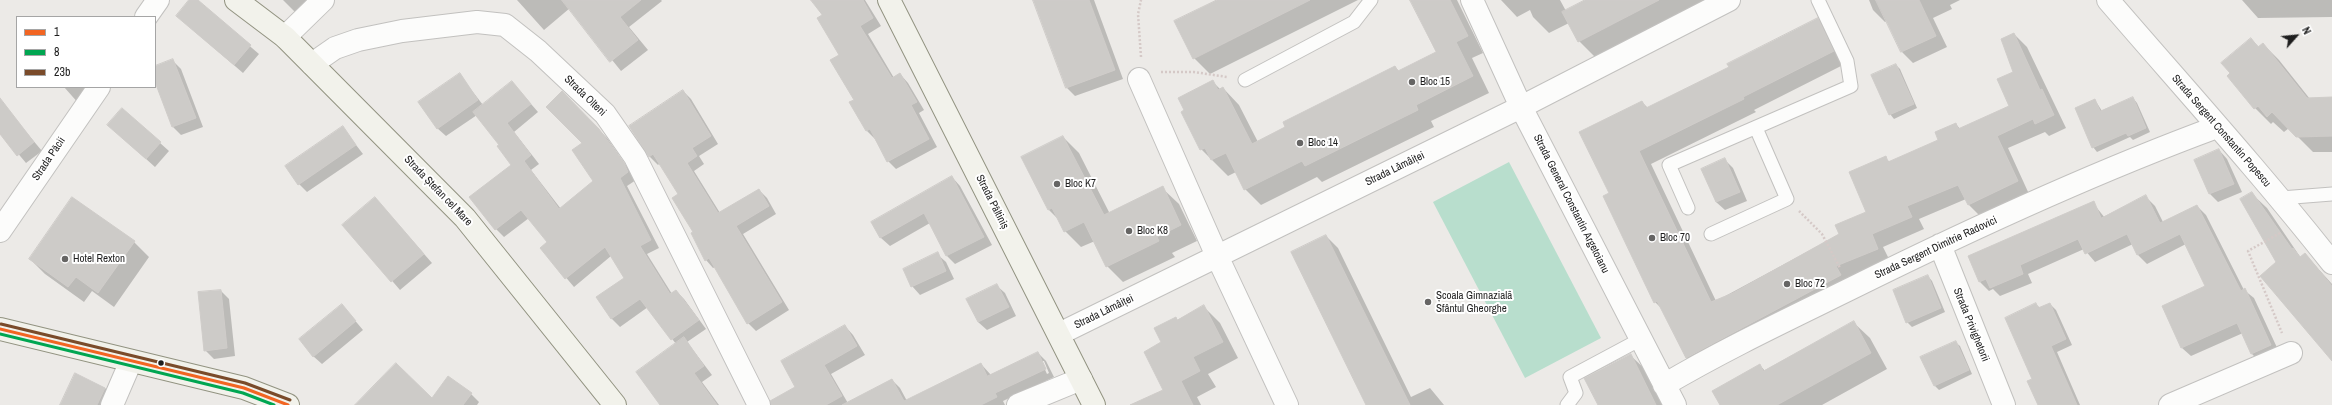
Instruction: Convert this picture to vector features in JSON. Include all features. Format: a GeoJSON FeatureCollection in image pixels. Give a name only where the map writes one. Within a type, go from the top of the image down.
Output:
{"type":"FeatureCollection","features":[{"type":"Feature","properties":{"kind":"street"},"geometry":{"type":"LineString","coordinates":[[147,16],[158,0]]}},
{"type":"Feature","properties":{"kind":"street","name":"Strada Ștefan cel Mare"},"geometry":{"type":"LineString","coordinates":[[236,0],[285,37],[465,218],[615,405]]}},
{"type":"Feature","properties":{"kind":"street"},"geometry":{"type":"LineString","coordinates":[[285,37],[323,0]]}},
{"type":"Feature","properties":{"kind":"street","name":"Strada Păltiniș"},"geometry":{"type":"LineString","coordinates":[[889,0],[1094,405]]}},
{"type":"Feature","properties":{"kind":"street","name":"Strada General Constantin Argetoianu"},"geometry":{"type":"LineString","coordinates":[[1472,0],[1521,106],[1675,405]]}},
{"type":"Feature","properties":{"kind":"street","name":"Strada Lămâiței"},"geometry":{"type":"LineString","coordinates":[[1059,334],[1521,106],[1729,0]]}},
{"type":"Feature","properties":{"kind":"street","name":"Strada Sergent Constantin Popescu"},"geometry":{"type":"LineString","coordinates":[[2108,0],[2217,128],[2281,198],[2332,263]]}},
{"type":"Feature","properties":{"kind":"street","name":"Strada Olteni"},"geometry":{"type":"LineString","coordinates":[[312,64],[341,46],[358,40],[402,31],[477,22],[505,25],[538,51],[605,114],[635,157],[759,405]]}},
{"type":"Feature","properties":{"kind":"street"},"geometry":{"type":"LineString","coordinates":[[1139,79],[1217,256],[1287,405]]}},
{"type":"Feature","properties":{"kind":"street","name":"Strada Păcii"},"geometry":{"type":"LineString","coordinates":[[0,231],[98,88]]}},
{"type":"Feature","properties":{"kind":"street","name":"Strada Sergent Dimitrie Radovici"},"geometry":{"type":"LineString","coordinates":[[1664,385],[1708,359],[1940,245],[2165,146],[2217,128]]}},
{"type":"Feature","properties":{"kind":"street","name":"Strada Privighetorii"},"geometry":{"type":"LineString","coordinates":[[1940,245],[2004,405]]}},
{"type":"Feature","properties":{"kind":"street"},"geometry":{"type":"LineString","coordinates":[[0,330],[244,388],[288,405]]}},
{"type":"Feature","properties":{"kind":"street"},"geometry":{"type":"LineString","coordinates":[[2170,405],[2291,353]]}},
{"type":"Feature","properties":{"kind":"street"},"geometry":{"type":"LineString","coordinates":[[112,405],[132,361]]}},
{"type":"Feature","properties":{"kind":"street"},"geometry":{"type":"LineString","coordinates":[[1018,405],[1081,379]]}},
{"type":"Feature","properties":{"kind":"lane"},"geometry":{"type":"LineString","coordinates":[[1246,80],[1354,22],[1371,0]]}},
{"type":"Feature","properties":{"kind":"lane"},"geometry":{"type":"LineString","coordinates":[[1688,208],[1669,165],[1851,86],[1847,61],[1818,0]]}},
{"type":"Feature","properties":{"kind":"lane"},"geometry":{"type":"LineString","coordinates":[[1711,234],[1787,199],[1756,128]]}},
{"type":"Feature","properties":{"kind":"lane"},"geometry":{"type":"LineString","coordinates":[[2281,198],[2332,194]]}},
{"type":"Feature","properties":{"kind":"lane"},"geometry":{"type":"LineString","coordinates":[[1567,405],[1576,394],[1570,377],[1641,339]]}},
{"type":"Feature","properties":{"kind":"path"},"geometry":{"type":"LineString","coordinates":[[1141,0],[1138,14],[1142,46],[1139,79],[1155,72],[1194,72],[1246,80]]}},
{"type":"Feature","properties":{"kind":"path"},"geometry":{"type":"LineString","coordinates":[[1787,199],[1822,234],[1850,289]]}},
{"type":"Feature","properties":{"kind":"path"},"geometry":{"type":"LineString","coordinates":[[2291,353],[2248,251],[2300,222]]}},
{"type":"Feature","properties":{"kind":"green space"},"geometry":{"type":"Polygon","coordinates":[[[1509,162],[1601,338],[1525,378],[1433,202],[1509,162]]]}},
{"type":"Feature","properties":{"kind":"building"},"geometry":{"type":"Polygon","coordinates":[[[189,0],[198,0],[251,45],[234,65],[176,16],[189,0]]]}},
{"type":"Feature","properties":{"kind":"building"},"geometry":{"type":"Polygon","coordinates":[[[562,0],[641,0],[620,17],[638,40],[610,62],[562,0]]]}},
{"type":"Feature","properties":{"kind":"building"},"geometry":{"type":"Polygon","coordinates":[[[811,0],[863,0],[873,18],[860,26],[892,78],[900,73],[917,102],[911,105],[929,139],[887,162],[870,129],[866,131],[849,102],[854,100],[830,60],[839,55],[817,18],[822,15],[811,0]]]}},
{"type":"Feature","properties":{"kind":"building"},"geometry":{"type":"Polygon","coordinates":[[[1033,0],[1089,0],[1115,70],[1066,88],[1033,0]]]}},
{"type":"Feature","properties":{"kind":"building"},"geometry":{"type":"Polygon","coordinates":[[[1217,0],[1310,0],[1193,59],[1174,21],[1217,0]]]}},
{"type":"Feature","properties":{"kind":"building"},"geometry":{"type":"Polygon","coordinates":[[[1410,0],[1450,0],[1468,36],[1456,42],[1473,76],[1416,105],[1418,110],[1305,166],[1302,161],[1244,190],[1226,153],[1211,160],[1205,148],[1200,150],[1181,112],[1184,110],[1178,98],[1213,80],[1218,90],[1223,87],[1252,144],[1285,127],[1283,122],[1395,66],[1398,71],[1436,52],[1410,0]]]}},
{"type":"Feature","properties":{"kind":"building"},"geometry":{"type":"Polygon","coordinates":[[[1585,0],[1659,0],[1578,42],[1562,12],[1585,0]]]}},
{"type":"Feature","properties":{"kind":"building"},"geometry":{"type":"Polygon","coordinates":[[[1876,0],[1919,0],[1936,36],[1901,52],[1876,0]]]}},
{"type":"Feature","properties":{"kind":"building"},"geometry":{"type":"Polygon","coordinates":[[[1818,18],[1834,51],[1743,97],[1744,99],[1639,151],[1711,302],[1733,293],[1839,234],[1835,225],[1866,212],[1849,172],[1886,156],[1888,162],[1938,140],[1935,132],[1956,123],[1958,129],[2009,106],[1997,79],[2013,72],[2001,39],[2014,33],[2040,90],[2042,89],[2054,115],[2035,124],[2033,119],[1997,136],[2018,181],[1968,205],[1958,185],[1907,206],[1912,217],[1872,234],[1878,249],[1836,266],[1841,275],[1686,358],[1657,301],[1654,303],[1603,196],[1609,193],[1579,132],[1642,101],[1646,108],[1729,67],[1727,64],[1818,18]]]}},
{"type":"Feature","properties":{"kind":"building"},"geometry":{"type":"Polygon","coordinates":[[[2251,38],[2258,47],[2263,43],[2307,98],[2332,97],[2332,136],[2296,137],[2272,112],[2267,117],[2258,106],[2254,109],[2227,76],[2230,73],[2221,63],[2251,38]]]}},
{"type":"Feature","properties":{"kind":"building"},"geometry":{"type":"Polygon","coordinates":[[[173,59],[196,118],[172,127],[156,85],[156,66],[173,59]]]}},
{"type":"Feature","properties":{"kind":"building"},"geometry":{"type":"Polygon","coordinates":[[[1896,64],[1914,104],[1889,115],[1871,75],[1896,64]]]}},
{"type":"Feature","properties":{"kind":"building"},"geometry":{"type":"Polygon","coordinates":[[[460,73],[478,100],[437,129],[418,102],[460,73]]]}},
{"type":"Feature","properties":{"kind":"building"},"geometry":{"type":"Polygon","coordinates":[[[512,81],[531,104],[507,123],[531,155],[524,161],[559,209],[593,181],[572,150],[582,143],[546,107],[562,91],[599,129],[624,163],[628,172],[620,178],[651,240],[640,246],[670,294],[676,290],[699,320],[671,340],[640,299],[611,319],[596,297],[624,278],[605,247],[565,279],[540,248],[547,242],[521,210],[495,230],[469,197],[511,165],[497,146],[499,145],[473,112],[512,81]]]}},
{"type":"Feature","properties":{"kind":"building"},"geometry":{"type":"Polygon","coordinates":[[[683,90],[711,136],[692,148],[697,156],[687,163],[718,213],[759,189],[769,206],[736,226],[782,302],[747,324],[709,258],[705,261],[691,233],[693,232],[672,198],[678,194],[653,154],[649,157],[629,126],[683,90]]]}},
{"type":"Feature","properties":{"kind":"building"},"geometry":{"type":"Polygon","coordinates":[[[2133,97],[2146,128],[2128,136],[2126,133],[2092,148],[2075,108],[2095,99],[2100,111],[2133,97]]]}},
{"type":"Feature","properties":{"kind":"building"},"geometry":{"type":"Polygon","coordinates":[[[0,98],[34,142],[17,156],[0,134],[0,98]]]}},
{"type":"Feature","properties":{"kind":"building"},"geometry":{"type":"Polygon","coordinates":[[[122,108],[161,142],[146,159],[107,125],[122,108]]]}},
{"type":"Feature","properties":{"kind":"building"},"geometry":{"type":"Polygon","coordinates":[[[343,126],[356,145],[298,185],[285,166],[343,126]]]}},
{"type":"Feature","properties":{"kind":"building"},"geometry":{"type":"Polygon","coordinates":[[[1063,136],[1104,215],[1163,186],[1181,225],[1157,237],[1159,241],[1106,267],[1084,222],[1064,232],[1052,208],[1048,210],[1021,157],[1063,136]]]}},
{"type":"Feature","properties":{"kind":"building"},"geometry":{"type":"Polygon","coordinates":[[[2219,149],[2234,184],[2209,194],[2194,160],[2219,149]]]}},
{"type":"Feature","properties":{"kind":"building"},"geometry":{"type":"Polygon","coordinates":[[[1725,158],[1740,192],[1716,202],[1701,169],[1725,158]]]}},
{"type":"Feature","properties":{"kind":"building"},"geometry":{"type":"Polygon","coordinates":[[[952,176],[984,237],[946,256],[924,213],[880,238],[871,222],[952,176]]]}},
{"type":"Feature","properties":{"kind":"building"},"geometry":{"type":"Polygon","coordinates":[[[2252,192],[2292,249],[2293,248],[2300,257],[2305,253],[2332,286],[2332,361],[2260,276],[2276,262],[2240,199],[2252,192]]]}},
{"type":"Feature","properties":{"kind":"building"},"geometry":{"type":"Polygon","coordinates":[[[2146,195],[2160,223],[2197,205],[2241,291],[2245,288],[2271,345],[2251,354],[2237,323],[2181,348],[2162,306],[2205,286],[2180,234],[2137,255],[2127,234],[2085,254],[2078,239],[2020,265],[2023,274],[1990,288],[1986,279],[1979,282],[1968,256],[2094,201],[2101,218],[2146,195]]]}},
{"type":"Feature","properties":{"kind":"building"},"geometry":{"type":"Polygon","coordinates":[[[72,197],[135,241],[98,293],[76,277],[68,287],[29,259],[72,197]]]}},
{"type":"Feature","properties":{"kind":"building"},"geometry":{"type":"Polygon","coordinates":[[[375,197],[424,254],[391,282],[342,225],[375,197]]]}},
{"type":"Feature","properties":{"kind":"building"},"geometry":{"type":"Polygon","coordinates":[[[1326,235],[1410,405],[1366,405],[1291,252],[1326,235]]]}},
{"type":"Feature","properties":{"kind":"building"},"geometry":{"type":"Polygon","coordinates":[[[938,252],[946,271],[911,287],[903,269],[938,252]]]}},
{"type":"Feature","properties":{"kind":"building"},"geometry":{"type":"Polygon","coordinates":[[[1928,275],[1941,308],[1906,323],[1893,290],[1928,275]]]}},
{"type":"Feature","properties":{"kind":"building"},"geometry":{"type":"Polygon","coordinates":[[[997,284],[1009,307],[978,322],[966,299],[997,284]]]}},
{"type":"Feature","properties":{"kind":"building"},"geometry":{"type":"Polygon","coordinates":[[[221,290],[227,348],[204,351],[198,292],[221,290]]]}},
{"type":"Feature","properties":{"kind":"building"},"geometry":{"type":"Polygon","coordinates":[[[2036,303],[2038,308],[2050,303],[2066,339],[2051,346],[2077,405],[2038,405],[2027,381],[2032,379],[2005,318],[2036,303]]]}},
{"type":"Feature","properties":{"kind":"building"},"geometry":{"type":"Polygon","coordinates":[[[342,304],[356,321],[313,357],[299,339],[342,304]]]}},
{"type":"Feature","properties":{"kind":"building"},"geometry":{"type":"Polygon","coordinates":[[[1204,305],[1223,342],[1193,357],[1200,371],[1181,381],[1193,405],[1130,405],[1163,390],[1144,352],[1161,342],[1154,328],[1176,317],[1177,320],[1204,305]]]}},
{"type":"Feature","properties":{"kind":"building"},"geometry":{"type":"Polygon","coordinates":[[[1854,321],[1871,353],[1777,405],[1720,405],[1712,391],[1760,364],[1763,371],[1854,321]]]}},
{"type":"Feature","properties":{"kind":"building"},"geometry":{"type":"Polygon","coordinates":[[[845,325],[857,346],[824,365],[842,396],[826,405],[771,405],[770,401],[795,387],[781,361],[845,325]]]}},
{"type":"Feature","properties":{"kind":"building"},"geometry":{"type":"Polygon","coordinates":[[[684,337],[704,366],[694,373],[717,405],[660,405],[636,372],[684,337]]]}},
{"type":"Feature","properties":{"kind":"building"},"geometry":{"type":"Polygon","coordinates":[[[1956,341],[1969,370],[1934,386],[1920,357],[1956,341]]]}},
{"type":"Feature","properties":{"kind":"building"},"geometry":{"type":"Polygon","coordinates":[[[1038,352],[1046,369],[995,393],[997,397],[981,405],[842,405],[892,379],[904,401],[981,363],[987,376],[1038,352]]]}},
{"type":"Feature","properties":{"kind":"building"},"geometry":{"type":"Polygon","coordinates":[[[1631,354],[1656,405],[1598,405],[1584,378],[1631,354]]]}},
{"type":"Feature","properties":{"kind":"building"},"geometry":{"type":"Polygon","coordinates":[[[396,363],[432,398],[448,376],[472,393],[463,405],[355,405],[396,363]]]}},
{"type":"Feature","properties":{"kind":"building"},"geometry":{"type":"Polygon","coordinates":[[[75,373],[105,388],[97,405],[60,405],[75,373]]]}},
{"type":"Feature","properties":{"kind":"transit line","name":"23b"},"geometry":{"type":"LineString","coordinates":[[1,324],[245,383],[290,400]]}},
{"type":"Feature","properties":{"kind":"transit line","name":"1"},"geometry":{"type":"LineString","coordinates":[[0,329],[244,388],[288,405]]}},
{"type":"Feature","properties":{"kind":"transit line","name":"8"},"geometry":{"type":"LineString","coordinates":[[0,334],[243,393],[274,405]]}},
{"type":"Feature","properties":{"kind":"place","name":"Bloc 15"},"geometry":{"type":"Point","coordinates":[1412,82]}},
{"type":"Feature","properties":{"kind":"place","name":"Bloc 14"},"geometry":{"type":"Point","coordinates":[1300,143]}},
{"type":"Feature","properties":{"kind":"place","name":"Bloc K7"},"geometry":{"type":"Point","coordinates":[1057,184]}},
{"type":"Feature","properties":{"kind":"place","name":"Bloc K8"},"geometry":{"type":"Point","coordinates":[1129,231]}},
{"type":"Feature","properties":{"kind":"place","name":"Bloc 70"},"geometry":{"type":"Point","coordinates":[1652,238]}},
{"type":"Feature","properties":{"kind":"place","name":"Hotel Rexton"},"geometry":{"type":"Point","coordinates":[65,259]}},
{"type":"Feature","properties":{"kind":"place","name":"Bloc 72"},"geometry":{"type":"Point","coordinates":[1787,284]}},
{"type":"Feature","properties":{"kind":"place","name":"Școala Gimnazială Sfântul Gheorghe"},"geometry":{"type":"Point","coordinates":[1428,302]}}]}
